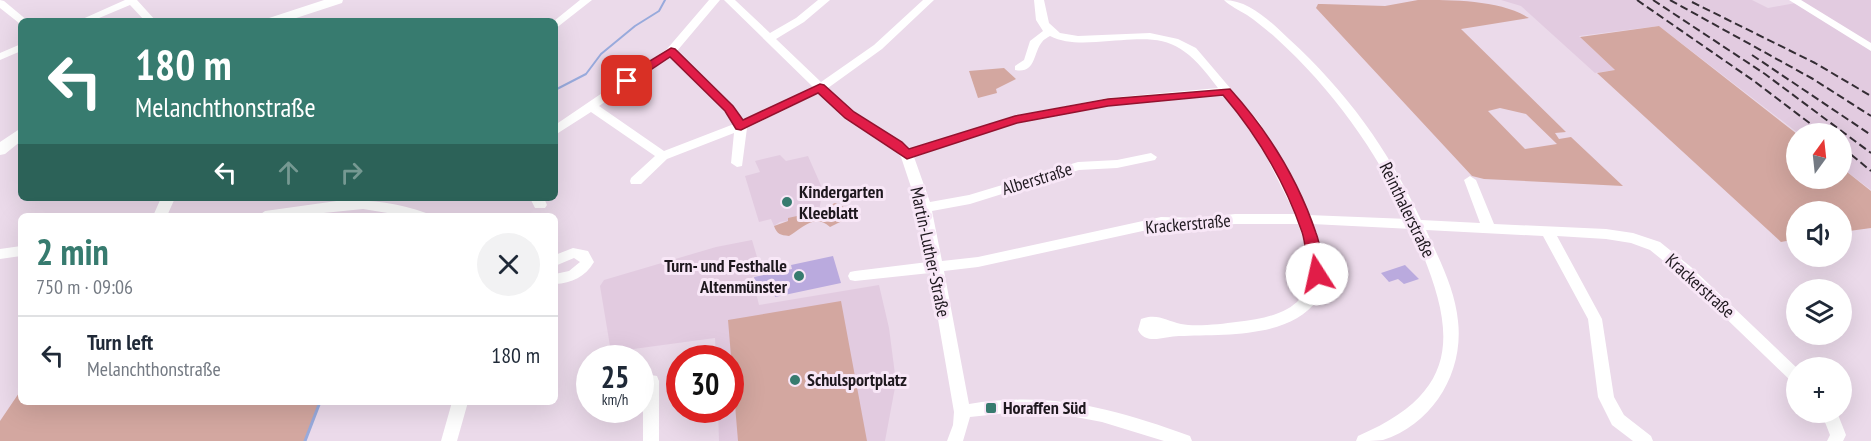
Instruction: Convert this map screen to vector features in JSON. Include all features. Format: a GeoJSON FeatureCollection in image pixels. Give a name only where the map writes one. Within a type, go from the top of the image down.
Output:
{"type":"FeatureCollection","features":[{"type":"Feature","properties":{"kind":"main road"},"geometry":{"type":"LineString","coordinates":[[283,18],[337,0]]}},
{"type":"Feature","properties":{"kind":"main road"},"geometry":{"type":"LineString","coordinates":[[0,150],[18,136]]}},
{"type":"Feature","properties":{"kind":"street"},"geometry":{"type":"LineString","coordinates":[[558,24],[587,0]]}},
{"type":"Feature","properties":{"kind":"street"},"geometry":{"type":"LineString","coordinates":[[558,129],[671,51],[715,0]]}},
{"type":"Feature","properties":{"kind":"street"},"geometry":{"type":"LineString","coordinates":[[729,0],[849,115],[897,145],[907,155],[1015,120],[1108,102],[1226,91]]}},
{"type":"Feature","properties":{"kind":"street"},"geometry":{"type":"LineString","coordinates":[[769,39],[800,20],[825,0]]}},
{"type":"Feature","properties":{"kind":"street"},"geometry":{"type":"LineString","coordinates":[[636,181],[663,156],[741,126],[820,88],[878,47],[928,0]]}},
{"type":"Feature","properties":{"kind":"street"},"geometry":{"type":"LineString","coordinates":[[1039,0],[1043,22],[1049,31],[1076,39],[1138,35],[1175,42],[1189,48],[1204,62],[1253,122],[1286,179],[1310,234],[1317,274],[1316,288],[1307,302],[1294,312],[1269,322],[1236,327],[1176,330]]}},
{"type":"Feature","properties":{"kind":"street","name":"Reinthalerstraße"},"geometry":{"type":"LineString","coordinates":[[1229,0],[1271,26],[1337,94],[1360,124],[1391,172],[1417,225],[1448,305],[1452,336],[1449,359],[1443,378],[1433,394],[1418,410],[1401,423],[1364,441]]}},
{"type":"Feature","properties":{"kind":"street"},"geometry":{"type":"LineString","coordinates":[[1794,0],[1871,48]]}},
{"type":"Feature","properties":{"kind":"street"},"geometry":{"type":"LineString","coordinates":[[90,18],[131,1],[148,18]]}},
{"type":"Feature","properties":{"kind":"street"},"geometry":{"type":"LineString","coordinates":[[0,3],[19,18]]}},
{"type":"Feature","properties":{"kind":"street"},"geometry":{"type":"LineString","coordinates":[[1019,68],[1029,62],[1035,41],[1049,31]]}},
{"type":"Feature","properties":{"kind":"street"},"geometry":{"type":"LineString","coordinates":[[0,57],[18,48]]}},
{"type":"Feature","properties":{"kind":"street"},"geometry":{"type":"LineString","coordinates":[[671,51],[729,109],[741,126],[737,163]]}},
{"type":"Feature","properties":{"kind":"street"},"geometry":{"type":"LineString","coordinates":[[591,106],[663,156]]}},
{"type":"Feature","properties":{"kind":"street","name":"Martin-Luther-Straße"},"geometry":{"type":"LineString","coordinates":[[907,155],[925,208],[962,412],[961,425],[955,441]]}},
{"type":"Feature","properties":{"kind":"street","name":"Alberstraße"},"geometry":{"type":"LineString","coordinates":[[925,208],[991,193],[1078,166],[1118,164],[1151,158]]}},
{"type":"Feature","properties":{"kind":"street"},"geometry":{"type":"LineString","coordinates":[[1470,180],[1489,228]]}},
{"type":"Feature","properties":{"kind":"street"},"geometry":{"type":"LineString","coordinates":[[283,213],[318,207],[361,204],[399,207],[414,213]]}},
{"type":"Feature","properties":{"kind":"street","name":"Krackerstraße"},"geometry":{"type":"LineString","coordinates":[[855,276],[978,262],[1161,222],[1302,219],[1606,234],[1633,238],[1655,246],[1686,271],[1786,366]]}},
{"type":"Feature","properties":{"kind":"street"},"geometry":{"type":"LineString","coordinates":[[1548,232],[1595,320],[1606,397],[1618,420],[1645,441]]}},
{"type":"Feature","properties":{"kind":"street"},"geometry":{"type":"LineString","coordinates":[[0,255],[18,252]]}},
{"type":"Feature","properties":{"kind":"street"},"geometry":{"type":"LineString","coordinates":[[558,260],[573,253],[583,255],[587,262],[577,273],[558,279]]}},
{"type":"Feature","properties":{"kind":"street"},"geometry":{"type":"LineString","coordinates":[[449,441],[459,405]]}},
{"type":"Feature","properties":{"kind":"street"},"geometry":{"type":"LineString","coordinates":[[962,412],[1016,405],[1064,408],[1107,416],[1184,441]]}},
{"type":"Feature","properties":{"kind":"street"},"geometry":{"type":"LineString","coordinates":[[651,423],[651,441]]}},
{"type":"Feature","properties":{"kind":"street"},"geometry":{"type":"LineString","coordinates":[[1833,423],[1838,435],[1835,441]]}},
{"type":"Feature","properties":{"kind":"shaded area"},"geometry":{"type":"Polygon","coordinates":[[[1418,0],[1462,1],[1491,4],[1529,18],[1461,29],[1566,132],[1555,133],[1559,139],[1571,137],[1623,186],[1484,179],[1472,176],[1316,8],[1318,4],[1385,6],[1418,0]],[[1500,108],[1488,111],[1525,149],[1557,144],[1526,114],[1500,108]]]}},
{"type":"Feature","properties":{"kind":"shaded area"},"geometry":{"type":"Polygon","coordinates":[[[1501,0],[1752,0],[1768,8],[1801,2],[1799,0],[1871,0],[1871,190],[1852,176],[1852,123],[1786,124],[1659,26],[1579,36],[1615,70],[1595,73],[1521,6],[1501,0]]]}},
{"type":"Feature","properties":{"kind":"shaded area"},"geometry":{"type":"Polygon","coordinates":[[[1659,26],[1786,125],[1786,189],[1852,189],[1852,176],[1871,191],[1871,228],[1852,231],[1852,201],[1786,201],[1786,241],[1781,242],[1597,73],[1615,70],[1580,37],[1659,26]]]}},
{"type":"Feature","properties":{"kind":"shaded area"},"geometry":{"type":"Polygon","coordinates":[[[1004,68],[1016,79],[996,89],[997,93],[978,98],[969,71],[1004,68]]]}},
{"type":"Feature","properties":{"kind":"shaded area","name":"Kindergarten Kleeblatt"},"geometry":{"type":"Polygon","coordinates":[[[780,155],[786,161],[808,156],[823,190],[818,216],[780,222],[774,226],[771,219],[759,222],[745,176],[760,172],[755,161],[780,155]]]}},
{"type":"Feature","properties":{"kind":"shaded area"},"geometry":{"type":"Polygon","coordinates":[[[835,203],[846,208],[847,215],[844,220],[830,227],[819,221],[809,223],[789,236],[776,231],[774,226],[788,221],[788,218],[806,214],[808,218],[818,216],[819,210],[835,203]]]}},
{"type":"Feature","properties":{"kind":"shaded area"},"geometry":{"type":"Polygon","coordinates":[[[752,240],[762,274],[752,277],[759,305],[879,285],[889,328],[896,382],[885,441],[719,441],[718,423],[744,423],[744,345],[715,345],[715,338],[654,346],[610,345],[600,286],[604,280],[716,247],[752,240]]]}},
{"type":"Feature","properties":{"kind":"shaded area","name":"Schulsportplatz"},"geometry":{"type":"Polygon","coordinates":[[[841,301],[867,441],[738,441],[737,423],[744,423],[744,345],[730,345],[728,320],[841,301]]]}},
{"type":"Feature","properties":{"kind":"shaded area"},"geometry":{"type":"Polygon","coordinates":[[[18,394],[18,405],[318,405],[305,441],[0,441],[0,421],[18,394]]]}},
{"type":"Feature","properties":{"kind":"building","name":"Turn- und Festhalle Altenmünster"},"geometry":{"type":"Polygon","coordinates":[[[833,256],[841,283],[775,297],[773,288],[757,291],[754,277],[792,269],[791,265],[833,256]]]}},
{"type":"Feature","properties":{"kind":"building"},"geometry":{"type":"Polygon","coordinates":[[[1405,265],[1419,279],[1404,284],[1398,279],[1389,282],[1381,273],[1405,265]]]}},
{"type":"Feature","properties":{"kind":"waterway"},"geometry":{"type":"LineString","coordinates":[[558,88],[586,74],[601,54],[635,26],[659,11],[665,0]]}},
{"type":"Feature","properties":{"kind":"waterway"},"geometry":{"type":"LineString","coordinates":[[305,441],[319,405]]}},
{"type":"Feature","properties":{"kind":"railway"},"geometry":{"type":"LineString","coordinates":[[1637,0],[1754,81],[1809,123]]}},
{"type":"Feature","properties":{"kind":"railway"},"geometry":{"type":"LineString","coordinates":[[1653,0],[1765,74],[1871,153]]}},
{"type":"Feature","properties":{"kind":"railway"},"geometry":{"type":"LineString","coordinates":[[1670,0],[1813,79],[1871,116]]}},
{"type":"Feature","properties":{"kind":"railway"},"geometry":{"type":"LineString","coordinates":[[1692,2],[1815,63],[1871,96]]}},
{"type":"Feature","properties":{"kind":"railway"},"geometry":{"type":"LineString","coordinates":[[1752,55],[1871,135]]}},
{"type":"Feature","properties":{"kind":"railway"},"geometry":{"type":"LineString","coordinates":[[1852,155],[1871,171]]}},
{"type":"Feature","properties":{"kind":"place","name":"Kindergarten Kleeblatt"},"geometry":{"type":"Point","coordinates":[787,202]}},
{"type":"Feature","properties":{"kind":"place","name":"Turn- und Festhalle Altenmünster"},"geometry":{"type":"Point","coordinates":[799,276]}},
{"type":"Feature","properties":{"kind":"place","name":"Schulsportplatz"},"geometry":{"type":"Point","coordinates":[795,380]}},
{"type":"Feature","properties":{"kind":"place","name":"Horaffen Süd"},"geometry":{"type":"Point","coordinates":[991,408]}},
{"type":"Feature","properties":{"kind":"route"},"geometry":{"type":"LineString","coordinates":[[627,81],[671,51],[729,109],[741,126],[820,88],[849,115],[897,145],[907,155],[1015,120],[1108,102],[1226,91],[1253,122],[1286,179],[1310,234],[1317,274]]}}]}
